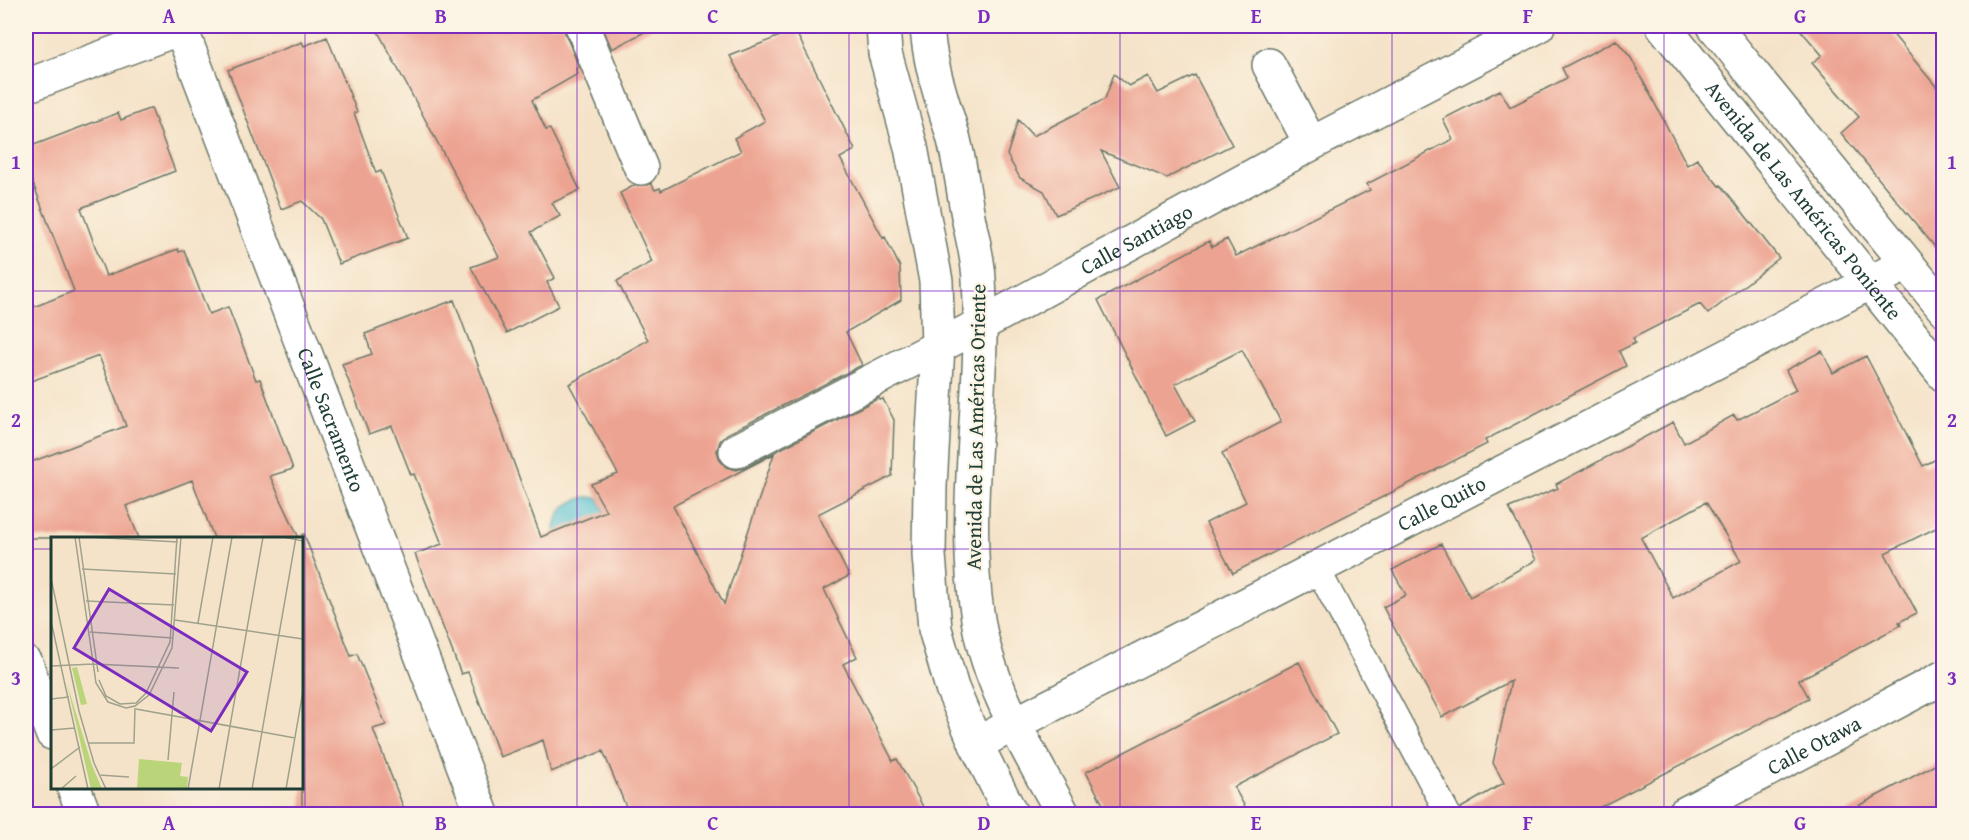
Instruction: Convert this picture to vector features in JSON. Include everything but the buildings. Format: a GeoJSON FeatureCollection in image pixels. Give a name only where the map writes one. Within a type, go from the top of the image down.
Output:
{"type":"FeatureCollection","features":[{"type":"Feature","properties":{"kind":"street"},"geometry":{"type":"LineString","coordinates":[[26,86],[182,26]]}},
{"type":"Feature","properties":{"kind":"street","name":"Calle Sacramento"},"geometry":{"type":"LineString","coordinates":[[182,26],[482,814]]}},
{"type":"Feature","properties":{"kind":"street"},"geometry":{"type":"LineString","coordinates":[[582,26],[641,168]]}},
{"type":"Feature","properties":{"kind":"street","name":"Avenida de Las Américas Oriente"},"geometry":{"type":"LineString","coordinates":[[883,26],[885,53],[911,147],[936,281],[938,346],[930,486],[929,555],[935,629],[952,688],[976,744],[1011,814]]}},
{"type":"Feature","properties":{"kind":"street","name":"Avenida de Las Américas Oriente"},"geometry":{"type":"LineString","coordinates":[[927,26],[928,45],[937,88],[953,138],[979,277],[979,405],[973,488],[973,565],[978,621],[993,674],[1015,724],[1063,814]]}},
{"type":"Feature","properties":{"kind":"street","name":"Calle Santiago"},"geometry":{"type":"LineString","coordinates":[[735,450],[980,325],[1311,144],[1538,26]]}},
{"type":"Feature","properties":{"kind":"street","name":"Avenida de Las Américas Poniente"},"geometry":{"type":"LineString","coordinates":[[1663,26],[1868,284],[1944,375]]}},
{"type":"Feature","properties":{"kind":"street","name":"Avenida de Las Américas Poniente"},"geometry":{"type":"LineString","coordinates":[[1714,26],[1944,309]]}},
{"type":"Feature","properties":{"kind":"street"},"geometry":{"type":"LineString","coordinates":[[1269,65],[1311,144]]}},
{"type":"Feature","properties":{"kind":"street"},"geometry":{"type":"LineString","coordinates":[[898,99],[937,88]]}},
{"type":"Feature","properties":{"kind":"street","name":"Calle Quito"},"geometry":{"type":"LineString","coordinates":[[976,744],[1906,264]]}},
{"type":"Feature","properties":{"kind":"street"},"geometry":{"type":"LineString","coordinates":[[26,663],[51,730]]}},
{"type":"Feature","properties":{"kind":"street","name":"Calle Otawa"},"geometry":{"type":"LineString","coordinates":[[1684,814],[1944,677]]}},
{"type":"Feature","properties":{"kind":"street"},"geometry":{"type":"LineString","coordinates":[[74,789],[84,814]]}},
{"type":"Feature","properties":{"kind":"lane"},"geometry":{"type":"LineString","coordinates":[[1317,568],[1448,814]]}},
{"type":"Feature","properties":{"kind":"water"},"geometry":{"type":"Polygon","coordinates":[[[586,497],[598,498],[608,518],[555,541],[555,524],[560,512],[570,503],[586,497]]]}}]}
